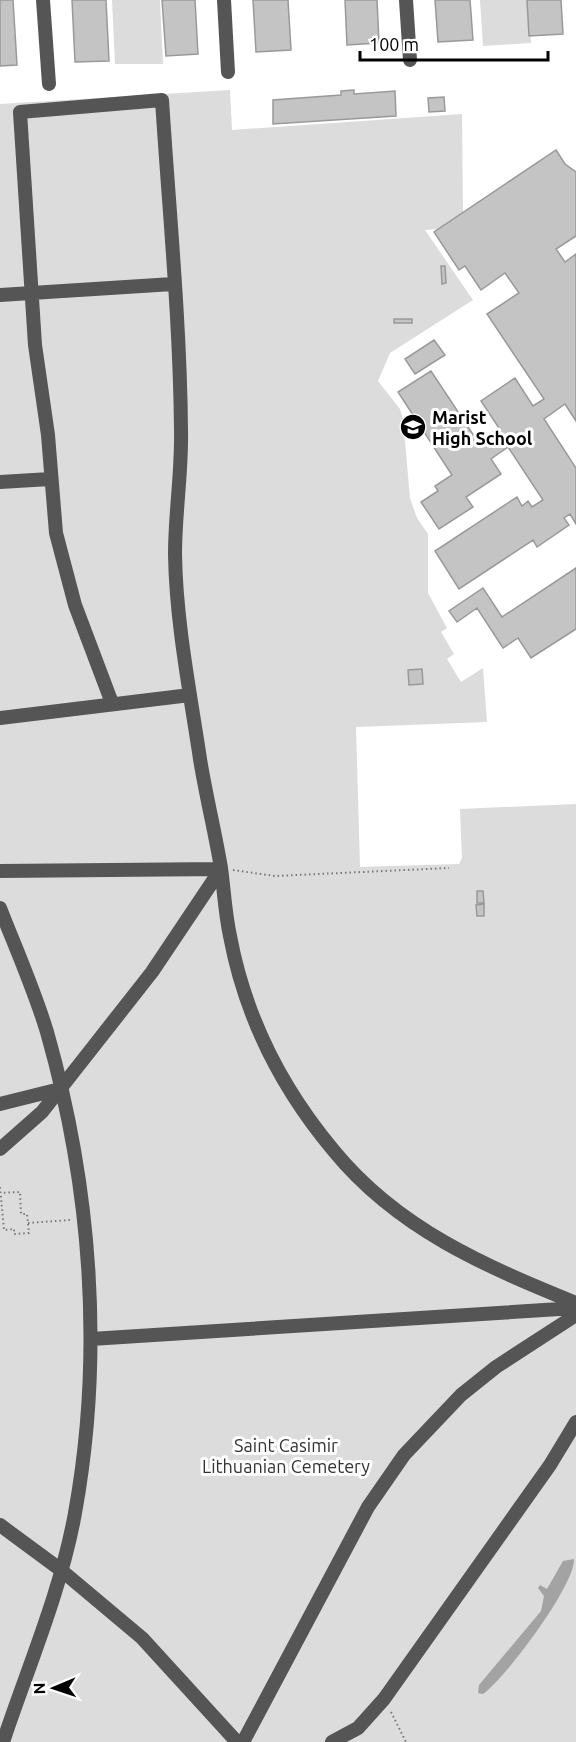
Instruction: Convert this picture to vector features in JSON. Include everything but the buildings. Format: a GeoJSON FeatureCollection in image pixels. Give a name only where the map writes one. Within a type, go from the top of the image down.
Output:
{"type":"FeatureCollection","features":[{"type":"Feature","properties":{"kind":"lane"},"geometry":{"type":"LineString","coordinates":[[43,0],[48,84]]}},
{"type":"Feature","properties":{"kind":"lane"},"geometry":{"type":"LineString","coordinates":[[224,0],[228,72]]}},
{"type":"Feature","properties":{"kind":"lane"},"geometry":{"type":"LineString","coordinates":[[406,0],[410,60]]}},
{"type":"Feature","properties":{"kind":"lane"},"geometry":{"type":"LineString","coordinates":[[112,704],[64,570],[56,533],[48,435],[35,345],[20,112],[162,100],[181,433],[175,553],[190,694],[211,825],[221,869],[230,939],[242,986],[259,1031],[278,1070],[303,1110],[335,1153],[372,1190],[410,1221],[450,1248],[493,1269],[576,1303]]}},
{"type":"Feature","properties":{"kind":"lane"},"geometry":{"type":"LineString","coordinates":[[0,295],[173,284]]}},
{"type":"Feature","properties":{"kind":"lane"},"geometry":{"type":"LineString","coordinates":[[0,482],[50,479]]}},
{"type":"Feature","properties":{"kind":"lane"},"geometry":{"type":"LineString","coordinates":[[0,718],[190,694]]}},
{"type":"Feature","properties":{"kind":"lane"},"geometry":{"type":"LineString","coordinates":[[0,871],[221,869]]}},
{"type":"Feature","properties":{"kind":"lane"},"geometry":{"type":"LineString","coordinates":[[0,1149],[42,1112],[152,972],[221,869]]}},
{"type":"Feature","properties":{"kind":"lane"},"geometry":{"type":"LineString","coordinates":[[0,909],[26,971],[46,1031],[76,1159],[84,1219],[91,1339],[75,1513],[61,1570],[3,1742]]}},
{"type":"Feature","properties":{"kind":"lane"},"geometry":{"type":"LineString","coordinates":[[0,1104],[60,1089]]}},
{"type":"Feature","properties":{"kind":"lane"},"geometry":{"type":"LineString","coordinates":[[91,1339],[576,1308]]}},
{"type":"Feature","properties":{"kind":"lane"},"geometry":{"type":"LineString","coordinates":[[243,1742],[369,1507],[404,1455],[461,1395],[496,1367],[576,1316]]}},
{"type":"Feature","properties":{"kind":"lane"},"geometry":{"type":"LineString","coordinates":[[332,1742],[358,1728],[384,1699],[550,1465],[576,1422]]}},
{"type":"Feature","properties":{"kind":"lane"},"geometry":{"type":"LineString","coordinates":[[0,1526],[61,1570],[142,1638],[237,1742]]}},
{"type":"Feature","properties":{"kind":"path"},"geometry":{"type":"LineString","coordinates":[[221,869],[275,876],[449,868]]}},
{"type":"Feature","properties":{"kind":"path"},"geometry":{"type":"LineString","coordinates":[[0,1187],[4,1230],[14,1229],[14,1234],[29,1233],[27,1214],[21,1214],[20,1192],[1,1193]]}},
{"type":"Feature","properties":{"kind":"path"},"geometry":{"type":"LineString","coordinates":[[28,1223],[84,1219]]}},
{"type":"Feature","properties":{"kind":"path"},"geometry":{"type":"LineString","coordinates":[[384,1699],[406,1742]]}},
{"type":"Feature","properties":{"kind":"green space"},"geometry":{"type":"Polygon","coordinates":[[[112,0],[160,0],[163,64],[115,64],[112,0]]]}},
{"type":"Feature","properties":{"kind":"green space"},"geometry":{"type":"Polygon","coordinates":[[[480,0],[528,0],[531,43],[483,46],[480,0]]]}},
{"type":"Feature","properties":{"kind":"green space","name":"Saint Casimir Lithuanian Cemetery"},"geometry":{"type":"Polygon","coordinates":[[[230,90],[232,130],[462,114],[463,212],[438,229],[425,230],[473,300],[390,353],[378,381],[400,409],[403,419],[410,498],[417,518],[428,534],[428,593],[447,628],[441,632],[454,654],[447,659],[461,682],[483,668],[487,722],[356,727],[360,867],[459,864],[462,858],[460,809],[576,804],[576,1742],[0,1742],[0,104],[230,90]]]}},
{"type":"Feature","properties":{"kind":"shaded area"},"geometry":{"type":"Polygon","coordinates":[[[574,1559],[572,1571],[564,1589],[538,1630],[493,1685],[483,1694],[478,1693],[479,1685],[541,1611],[544,1596],[538,1588],[540,1585],[547,1589],[563,1561],[574,1559]]]}},
{"type":"Feature","properties":{"kind":"place","name":"Marist High School"},"geometry":{"type":"Point","coordinates":[413,427]}}]}
